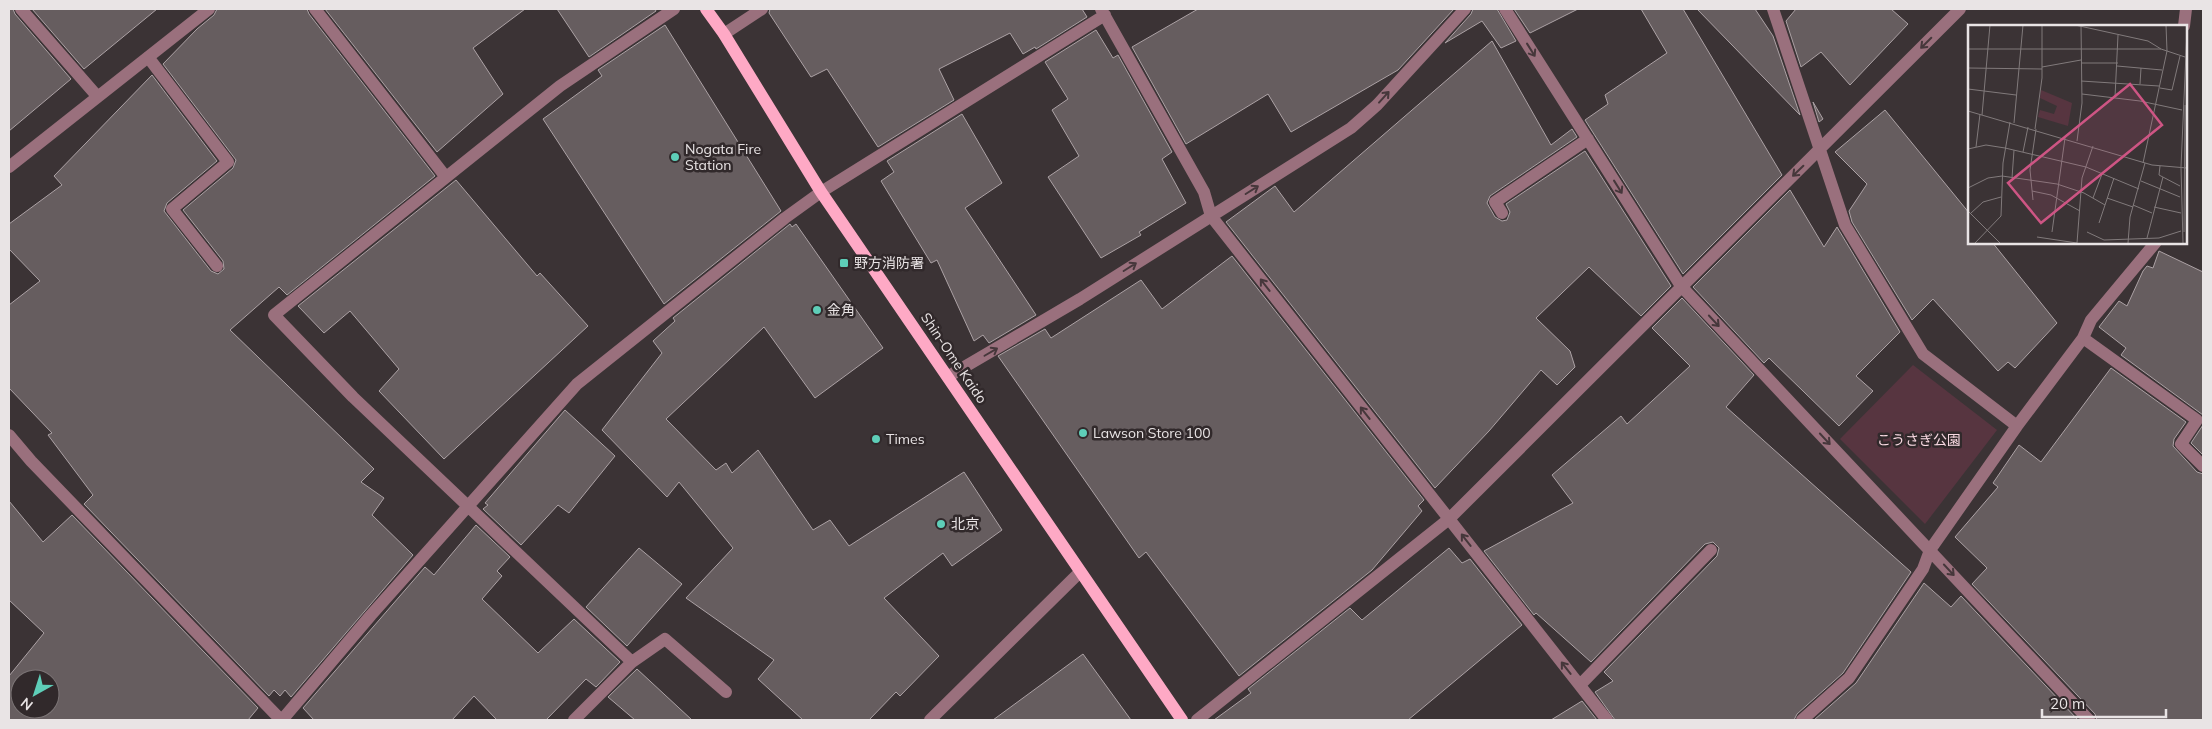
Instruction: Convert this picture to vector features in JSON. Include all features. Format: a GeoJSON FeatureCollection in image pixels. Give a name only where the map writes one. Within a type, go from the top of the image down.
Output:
{"type":"FeatureCollection","features":[{"type":"Feature","properties":{"kind":"main road","name":"Shin-Ome Kaido"},"geometry":{"type":"LineString","coordinates":[[706,9],[724,34],[821,192],[949,376],[1182,720]]}},
{"type":"Feature","properties":{"kind":"street"},"geometry":{"type":"LineString","coordinates":[[21,9],[97,96]]}},
{"type":"Feature","properties":{"kind":"street"},"geometry":{"type":"LineString","coordinates":[[9,167],[210,9]]}},
{"type":"Feature","properties":{"kind":"street"},"geometry":{"type":"LineString","coordinates":[[315,9],[445,176]]}},
{"type":"Feature","properties":{"kind":"street"},"geometry":{"type":"LineString","coordinates":[[632,662],[353,398],[274,315],[445,176],[560,86],[674,9]]}},
{"type":"Feature","properties":{"kind":"street"},"geometry":{"type":"LineString","coordinates":[[724,34],[762,9]]}},
{"type":"Feature","properties":{"kind":"street"},"geometry":{"type":"LineString","coordinates":[[949,376],[1080,299],[1351,128],[1377,105],[1465,9]]}},
{"type":"Feature","properties":{"kind":"street"},"geometry":{"type":"LineString","coordinates":[[1505,9],[1680,286],[2089,720]]}},
{"type":"Feature","properties":{"kind":"street"},"geometry":{"type":"LineString","coordinates":[[1773,9],[1818,151],[1845,225],[1923,354],[2017,426]]}},
{"type":"Feature","properties":{"kind":"street"},"geometry":{"type":"LineString","coordinates":[[1197,720],[1449,519],[1680,286],[1960,9]]}},
{"type":"Feature","properties":{"kind":"street"},"geometry":{"type":"LineString","coordinates":[[2184,25],[2186,9]]}},
{"type":"Feature","properties":{"kind":"street"},"geometry":{"type":"LineString","coordinates":[[9,435],[38,468],[281,720],[577,384],[821,192],[1103,12],[1204,192],[1211,216],[1607,720]]}},
{"type":"Feature","properties":{"kind":"street"},"geometry":{"type":"LineString","coordinates":[[148,57],[228,162],[172,209],[216,266]]}},
{"type":"Feature","properties":{"kind":"street"},"geometry":{"type":"LineString","coordinates":[[1502,213],[1495,202],[1588,139]]}},
{"type":"Feature","properties":{"kind":"street"},"geometry":{"type":"LineString","coordinates":[[1802,720],[1849,678],[1923,569],[1930,550],[2017,426],[2083,338],[2091,320],[2154,244]]}},
{"type":"Feature","properties":{"kind":"street"},"geometry":{"type":"LineString","coordinates":[[2083,338],[2197,420],[2181,444],[2203,466]]}},
{"type":"Feature","properties":{"kind":"street"},"geometry":{"type":"LineString","coordinates":[[1580,685],[1711,550]]}},
{"type":"Feature","properties":{"kind":"street"},"geometry":{"type":"LineString","coordinates":[[930,720],[1080,572]]}},
{"type":"Feature","properties":{"kind":"street"},"geometry":{"type":"LineString","coordinates":[[574,720],[632,662],[665,639],[726,692]]}},
{"type":"Feature","properties":{"kind":"green space","name":"こうさぎ公園"},"geometry":{"type":"Polygon","coordinates":[[[1913,365],[1997,430],[1925,524],[1840,439],[1913,365]]]}},
{"type":"Feature","properties":{"kind":"building"},"geometry":{"type":"Polygon","coordinates":[[[9,9],[13,9],[15,14],[71,79],[9,131],[9,9]]]}},
{"type":"Feature","properties":{"kind":"building"},"geometry":{"type":"Polygon","coordinates":[[[32,9],[157,9],[84,69],[32,9]]]}},
{"type":"Feature","properties":{"kind":"building"},"geometry":{"type":"Polygon","coordinates":[[[217,9],[307,9],[435,176],[287,295],[279,287],[230,330],[374,469],[361,482],[384,498],[372,515],[413,555],[291,697],[285,690],[280,696],[274,690],[269,696],[84,504],[93,495],[48,435],[52,433],[9,388],[9,305],[40,281],[9,249],[9,224],[62,185],[54,176],[152,75],[217,161],[167,203],[164,211],[211,271],[218,274],[224,269],[223,261],[183,210],[233,168],[236,160],[163,64],[197,29],[214,15],[217,9]]]}},
{"type":"Feature","properties":{"kind":"building"},"geometry":{"type":"Polygon","coordinates":[[[325,9],[525,9],[473,48],[503,94],[437,152],[325,9]]]}},
{"type":"Feature","properties":{"kind":"building"},"geometry":{"type":"Polygon","coordinates":[[[557,9],[655,9],[656,11],[589,57],[557,9]]]}},
{"type":"Feature","properties":{"kind":"building"},"geometry":{"type":"Polygon","coordinates":[[[770,9],[1082,9],[1087,17],[1036,49],[1035,47],[1023,54],[1010,33],[939,69],[954,100],[878,147],[827,69],[811,77],[769,13],[770,9]]]}},
{"type":"Feature","properties":{"kind":"building"},"geometry":{"type":"Polygon","coordinates":[[[1198,9],[1454,9],[1398,70],[1291,132],[1268,94],[1186,144],[1132,47],[1198,9]]]}},
{"type":"Feature","properties":{"kind":"building"},"geometry":{"type":"Polygon","coordinates":[[[1473,9],[1497,9],[1516,41],[1501,48],[1482,21],[1445,43],[1471,14],[1473,9]]]}},
{"type":"Feature","properties":{"kind":"building"},"geometry":{"type":"Polygon","coordinates":[[[1514,9],[1578,9],[1530,33],[1514,9]]]}},
{"type":"Feature","properties":{"kind":"building"},"geometry":{"type":"Polygon","coordinates":[[[1641,9],[1683,9],[1782,175],[1683,274],[1585,120],[1608,104],[1605,95],[1667,53],[1641,9]]]}},
{"type":"Feature","properties":{"kind":"building"},"geometry":{"type":"Polygon","coordinates":[[[1697,9],[1755,9],[1773,36],[1800,115],[1697,9]]]}},
{"type":"Feature","properties":{"kind":"building"},"geometry":{"type":"Polygon","coordinates":[[[1796,9],[1891,9],[1908,24],[1850,85],[1821,52],[1801,67],[1786,21],[1796,9]]]}},
{"type":"Feature","properties":{"kind":"building"},"geometry":{"type":"Polygon","coordinates":[[[665,25],[781,211],[664,304],[543,119],[602,76],[598,70],[665,25]]]}},
{"type":"Feature","properties":{"kind":"building"},"geometry":{"type":"Polygon","coordinates":[[[1096,30],[1113,58],[1118,55],[1172,152],[1162,159],[1186,203],[1139,232],[1141,235],[1101,258],[1048,177],[1079,156],[1052,110],[1068,99],[1045,62],[1096,30]]]}},
{"type":"Feature","properties":{"kind":"building"},"geometry":{"type":"Polygon","coordinates":[[[1492,41],[1551,145],[1572,129],[1577,137],[1490,196],[1487,203],[1495,217],[1502,221],[1507,220],[1510,212],[1506,204],[1585,151],[1671,286],[1641,316],[1589,267],[1536,318],[1570,351],[1575,367],[1557,385],[1541,370],[1489,431],[1435,488],[1226,222],[1275,186],[1294,212],[1492,41]]]}},
{"type":"Feature","properties":{"kind":"building"},"geometry":{"type":"Polygon","coordinates":[[[1813,102],[1823,119],[1819,122],[1813,102]]]}},
{"type":"Feature","properties":{"kind":"building"},"geometry":{"type":"Polygon","coordinates":[[[1885,110],[1968,212],[1968,244],[1994,244],[2057,323],[2015,368],[2008,362],[1998,371],[1933,299],[1912,320],[1852,222],[1849,211],[1867,184],[1835,152],[1885,110]]]}},
{"type":"Feature","properties":{"kind":"building"},"geometry":{"type":"Polygon","coordinates":[[[962,114],[1002,183],[965,208],[1036,315],[989,343],[983,335],[974,341],[937,260],[931,263],[881,181],[894,172],[887,161],[962,114]]]}},
{"type":"Feature","properties":{"kind":"building"},"geometry":{"type":"Polygon","coordinates":[[[456,180],[537,276],[540,273],[588,326],[444,459],[379,391],[399,369],[350,311],[324,333],[298,306],[456,180]]]}},
{"type":"Feature","properties":{"kind":"building"},"geometry":{"type":"Polygon","coordinates":[[[1790,190],[1824,247],[1837,227],[1900,332],[1856,376],[1873,391],[1839,426],[1769,358],[1764,363],[1693,287],[1790,190]]]}},
{"type":"Feature","properties":{"kind":"building"},"geometry":{"type":"Polygon","coordinates":[[[790,224],[792,227],[796,224],[883,348],[815,398],[764,327],[666,419],[716,470],[726,463],[732,473],[758,450],[813,530],[830,520],[849,546],[964,472],[1002,530],[952,566],[943,553],[884,598],[939,656],[900,696],[896,692],[869,720],[803,720],[758,679],[774,660],[686,598],[733,548],[679,482],[667,497],[602,430],[662,353],[653,341],[675,321],[673,318],[790,224]]]}},
{"type":"Feature","properties":{"kind":"building"},"geometry":{"type":"Polygon","coordinates":[[[2159,251],[2203,272],[2203,415],[2121,355],[2126,348],[2099,327],[2119,301],[2127,306],[2143,271],[2147,266],[2153,268],[2159,251]]]}},
{"type":"Feature","properties":{"kind":"building"},"geometry":{"type":"Polygon","coordinates":[[[1232,256],[1424,500],[1418,506],[1422,511],[1372,570],[1239,676],[1146,552],[1139,558],[998,356],[1045,329],[1051,338],[1141,280],[1162,309],[1232,256]]]}},
{"type":"Feature","properties":{"kind":"building"},"geometry":{"type":"Polygon","coordinates":[[[1682,298],[1754,375],[1726,407],[1911,572],[1843,673],[1797,714],[1794,720],[1615,720],[1595,692],[1613,681],[1604,672],[1717,556],[1719,548],[1713,542],[1705,544],[1591,662],[1536,613],[1534,615],[1484,551],[1573,503],[1552,475],[1621,416],[1627,424],[1690,366],[1652,328],[1682,298]]]}},
{"type":"Feature","properties":{"kind":"building"},"geometry":{"type":"Polygon","coordinates":[[[2111,368],[2186,422],[2174,439],[2173,446],[2197,472],[2203,474],[2203,720],[2097,720],[2095,714],[1972,584],[1987,568],[1955,537],[1998,487],[1993,483],[2019,445],[2041,462],[2111,368]]]}},
{"type":"Feature","properties":{"kind":"building"},"geometry":{"type":"Polygon","coordinates":[[[565,410],[615,456],[569,513],[558,505],[521,545],[483,509],[488,505],[485,503],[565,410]]]}},
{"type":"Feature","properties":{"kind":"building"},"geometry":{"type":"Polygon","coordinates":[[[2203,425],[2203,455],[2191,443],[2203,425]]]}},
{"type":"Feature","properties":{"kind":"building"},"geometry":{"type":"Polygon","coordinates":[[[9,501],[43,542],[72,515],[258,708],[248,720],[9,720],[10,675],[10,719],[60,719],[60,669],[15,669],[44,633],[9,600],[9,501]]]}},
{"type":"Feature","properties":{"kind":"building"},"geometry":{"type":"Polygon","coordinates":[[[476,525],[510,557],[497,571],[502,576],[482,599],[538,653],[574,619],[620,662],[596,687],[586,679],[546,720],[497,720],[474,696],[452,720],[314,720],[303,708],[425,567],[434,575],[476,525]]]}},
{"type":"Feature","properties":{"kind":"building"},"geometry":{"type":"Polygon","coordinates":[[[639,548],[682,584],[627,646],[586,607],[639,548]]]}},
{"type":"Feature","properties":{"kind":"building"},"geometry":{"type":"Polygon","coordinates":[[[1449,548],[1462,563],[1470,559],[1522,625],[1408,720],[1214,720],[1251,693],[1248,689],[1350,608],[1362,620],[1449,548]]]}},
{"type":"Feature","properties":{"kind":"building"},"geometry":{"type":"Polygon","coordinates":[[[1924,583],[1951,607],[1961,596],[2078,720],[1814,720],[1856,683],[1924,583]]]}},
{"type":"Feature","properties":{"kind":"building"},"geometry":{"type":"Polygon","coordinates":[[[1083,654],[1131,720],[993,720],[1083,654]]]}},
{"type":"Feature","properties":{"kind":"building"},"geometry":{"type":"Polygon","coordinates":[[[637,669],[692,720],[635,720],[608,697],[637,669]]]}},
{"type":"Feature","properties":{"kind":"building"},"geometry":{"type":"Polygon","coordinates":[[[1582,701],[1597,720],[1551,720],[1582,701]]]}},
{"type":"Feature","properties":{"kind":"place","name":"Nogata Fire Station"},"geometry":{"type":"Point","coordinates":[675,157]}},
{"type":"Feature","properties":{"kind":"place","name":"野方消防署"},"geometry":{"type":"Point","coordinates":[844,263]}},
{"type":"Feature","properties":{"kind":"place","name":"金角"},"geometry":{"type":"Point","coordinates":[817,310]}},
{"type":"Feature","properties":{"kind":"place","name":"Lawson Store 100"},"geometry":{"type":"Point","coordinates":[1083,433]}},
{"type":"Feature","properties":{"kind":"place","name":"Times"},"geometry":{"type":"Point","coordinates":[876,439]}},
{"type":"Feature","properties":{"kind":"place","name":"北京"},"geometry":{"type":"Point","coordinates":[941,524]}}]}
